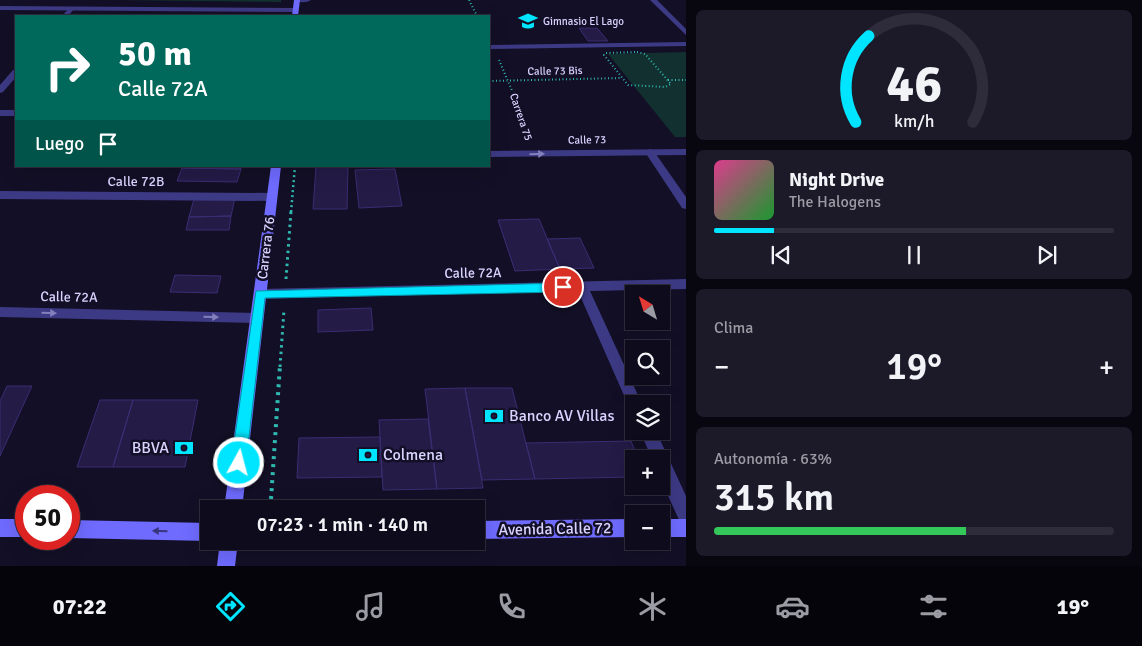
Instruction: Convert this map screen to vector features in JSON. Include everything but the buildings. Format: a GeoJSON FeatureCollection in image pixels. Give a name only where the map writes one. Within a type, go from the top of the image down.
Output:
{"type":"FeatureCollection","features":[{"type":"Feature","properties":{"kind":"main road"},"geometry":{"type":"LineString","coordinates":[[295,13],[297,0]]}},
{"type":"Feature","properties":{"kind":"main road","name":"Carrera 76"},"geometry":{"type":"LineString","coordinates":[[234,500],[276,167]]}},
{"type":"Feature","properties":{"kind":"main road"},"geometry":{"type":"LineString","coordinates":[[0,528],[15,528]]}},
{"type":"Feature","properties":{"kind":"main road","name":"Avenida Calle 72"},"geometry":{"type":"LineString","coordinates":[[485,530],[625,528]]}},
{"type":"Feature","properties":{"kind":"main road"},"geometry":{"type":"LineString","coordinates":[[670,528],[686,528]]}},
{"type":"Feature","properties":{"kind":"main road"},"geometry":{"type":"LineString","coordinates":[[80,529],[200,532]]}},
{"type":"Feature","properties":{"kind":"main road"},"geometry":{"type":"LineString","coordinates":[[226,566],[228,550]]}},
{"type":"Feature","properties":{"kind":"street"},"geometry":{"type":"LineString","coordinates":[[297,0],[308,0]]}},
{"type":"Feature","properties":{"kind":"street"},"geometry":{"type":"LineString","coordinates":[[653,0],[686,33]]}},
{"type":"Feature","properties":{"kind":"street"},"geometry":{"type":"LineString","coordinates":[[0,8],[295,13]]}},
{"type":"Feature","properties":{"kind":"street"},"geometry":{"type":"LineString","coordinates":[[66,15],[72,8]]}},
{"type":"Feature","properties":{"kind":"street"},"geometry":{"type":"LineString","coordinates":[[490,47],[686,44]]}},
{"type":"Feature","properties":{"kind":"street"},"geometry":{"type":"LineString","coordinates":[[0,90],[15,73]]}},
{"type":"Feature","properties":{"kind":"street"},"geometry":{"type":"LineString","coordinates":[[0,113],[15,113]]}},
{"type":"Feature","properties":{"kind":"street"},"geometry":{"type":"LineString","coordinates":[[650,152],[686,205]]}},
{"type":"Feature","properties":{"kind":"street","name":"Calle 73"},"geometry":{"type":"LineString","coordinates":[[490,154],[686,152]]}},
{"type":"Feature","properties":{"kind":"street","name":"Calle 72B"},"geometry":{"type":"LineString","coordinates":[[0,195],[272,197]]}},
{"type":"Feature","properties":{"kind":"street","name":"Calle 72A"},"geometry":{"type":"LineString","coordinates":[[260,294],[686,284]]}},
{"type":"Feature","properties":{"kind":"street"},"geometry":{"type":"LineString","coordinates":[[582,287],[631,395]]}},
{"type":"Feature","properties":{"kind":"street","name":"Calle 72A"},"geometry":{"type":"LineString","coordinates":[[0,312],[257,318]]}},
{"type":"Feature","properties":{"kind":"street"},"geometry":{"type":"LineString","coordinates":[[670,480],[686,516]]}},
{"type":"Feature","properties":{"kind":"path"},"geometry":{"type":"LineString","coordinates":[[469,0],[476,15]]}},
{"type":"Feature","properties":{"kind":"path"},"geometry":{"type":"LineString","coordinates":[[611,53],[642,53],[667,80],[671,84],[670,86],[634,87],[628,85],[604,55],[611,53]]}},
{"type":"Feature","properties":{"kind":"path","name":"Calle 73 Bis"},"geometry":{"type":"LineString","coordinates":[[490,81],[622,78]]}},
{"type":"Feature","properties":{"kind":"path","name":"Carrera 75"},"geometry":{"type":"LineString","coordinates":[[509,80],[534,154]]}},
{"type":"Feature","properties":{"kind":"path"},"geometry":{"type":"LineString","coordinates":[[667,80],[686,80]]}},
{"type":"Feature","properties":{"kind":"path"},"geometry":{"type":"LineString","coordinates":[[272,499],[295,167]]}},
{"type":"Feature","properties":{"kind":"green space"},"geometry":{"type":"Polygon","coordinates":[[[118,0],[281,0],[281,2],[118,0]]]}},
{"type":"Feature","properties":{"kind":"green space"},"geometry":{"type":"Polygon","coordinates":[[[686,52],[686,137],[675,137],[608,54],[686,52]]]}},
{"type":"Feature","properties":{"kind":"place","name":"Gimnasio El Lago"},"geometry":{"type":"Point","coordinates":[528,21]}},
{"type":"Feature","properties":{"kind":"place","name":"Banco AV Villas"},"geometry":{"type":"Point","coordinates":[494,416]}},
{"type":"Feature","properties":{"kind":"place","name":"BBVA"},"geometry":{"type":"Point","coordinates":[184,448]}},
{"type":"Feature","properties":{"kind":"place","name":"Colmena"},"geometry":{"type":"Point","coordinates":[368,455]}},
{"type":"Feature","properties":{"kind":"route"},"geometry":{"type":"LineString","coordinates":[[239,463],[260,294],[563,287]]}}]}
